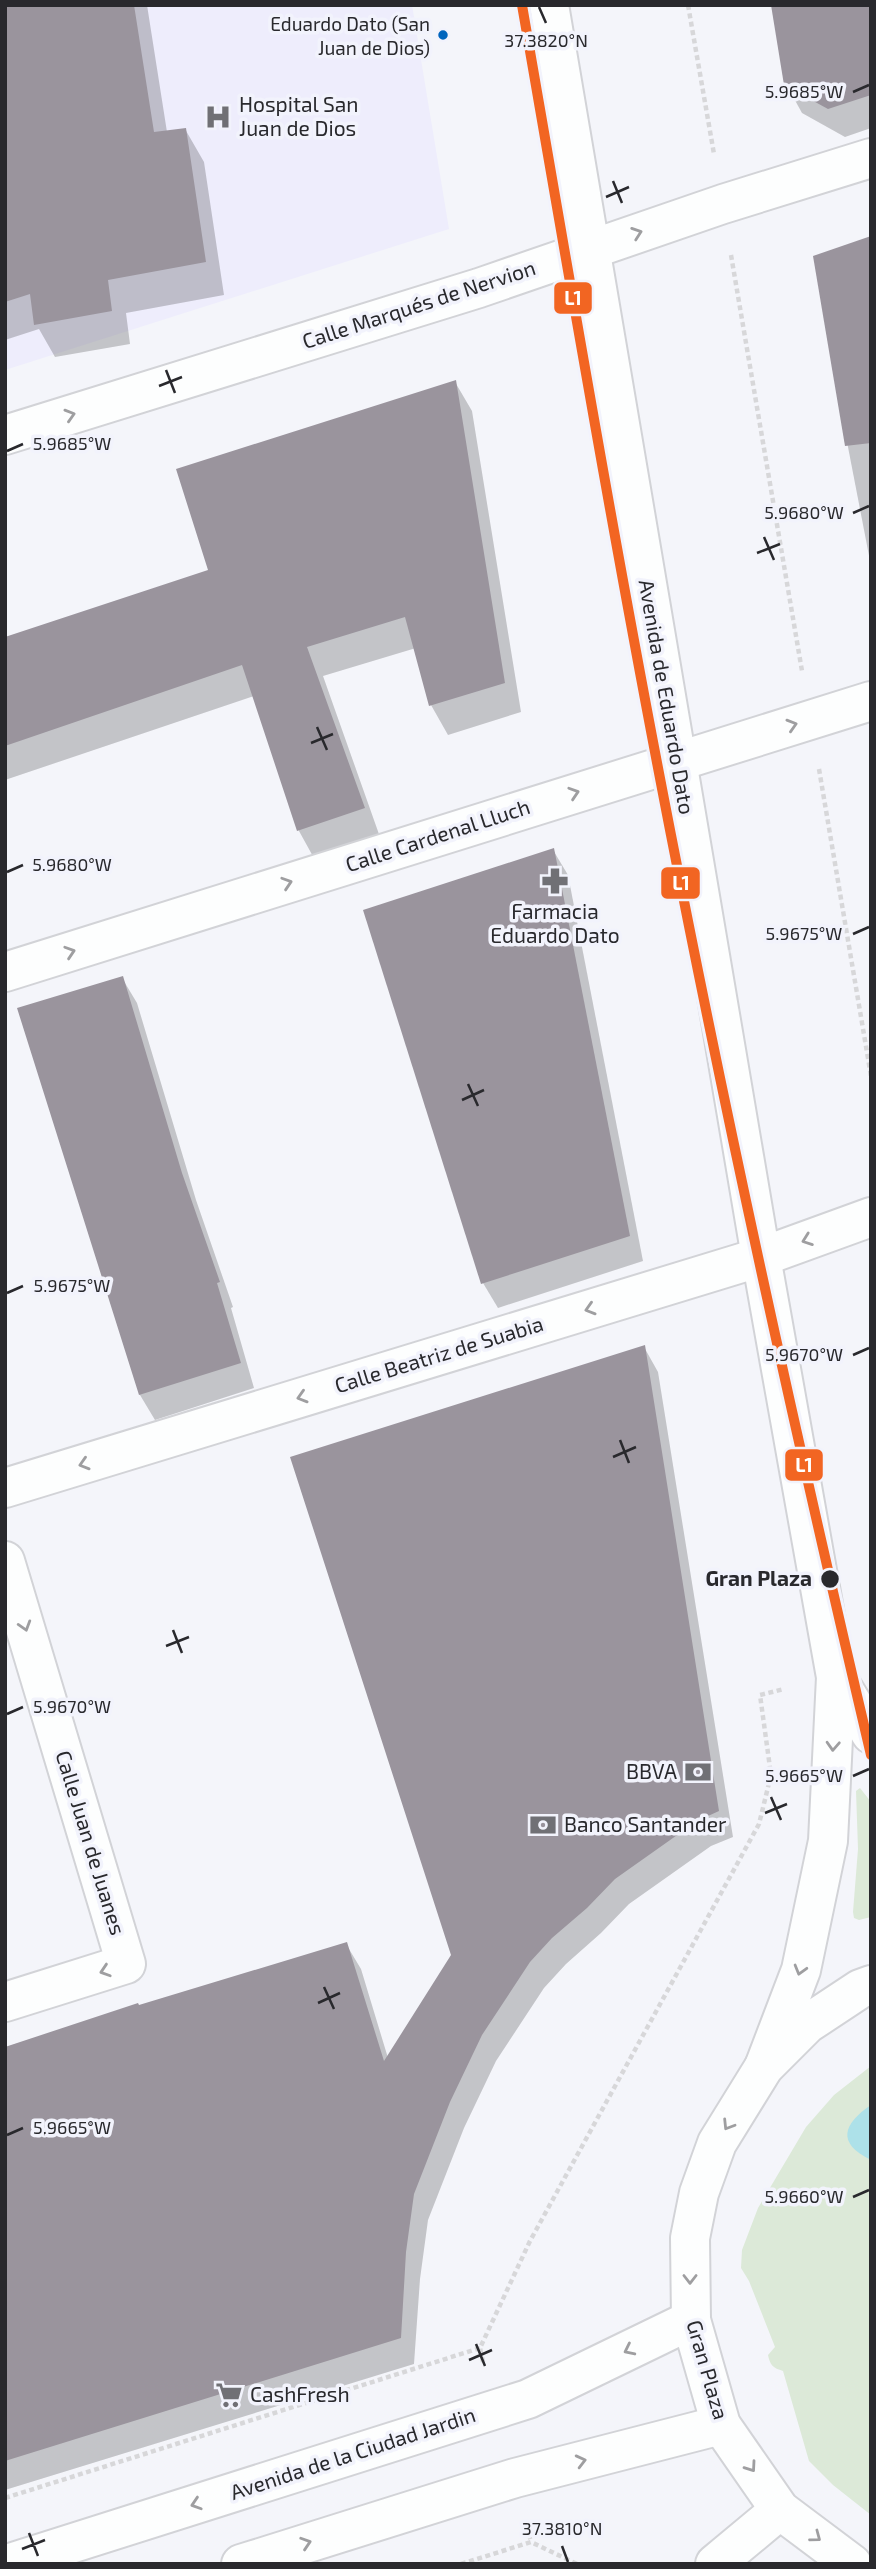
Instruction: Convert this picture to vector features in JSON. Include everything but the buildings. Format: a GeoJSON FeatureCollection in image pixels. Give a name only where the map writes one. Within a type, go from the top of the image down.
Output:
{"type":"FeatureCollection","features":[{"type":"Feature","properties":{"kind":"main road","name":"Avenida de Eduardo Dato"},"geometry":{"type":"LineString","coordinates":[[550,5],[761,1256],[836,1678]]}},
{"type":"Feature","properties":{"kind":"main road","name":"Calle Marqués de Nervion"},"geometry":{"type":"LineString","coordinates":[[5,435],[479,288],[740,198],[871,158]]}},
{"type":"Feature","properties":{"kind":"main road","name":"Calle Cardenal Lluch"},"geometry":{"type":"LineString","coordinates":[[5,972],[871,701]]}},
{"type":"Feature","properties":{"kind":"main road","name":"Calle Beatriz de Suabia"},"geometry":{"type":"LineString","coordinates":[[5,1488],[761,1256],[871,1217]]}},
{"type":"Feature","properties":{"kind":"main road","name":"Calle Juan de Juanes"},"geometry":{"type":"LineString","coordinates":[[5,1561],[126,1964],[5,2002]]}},
{"type":"Feature","properties":{"kind":"main road"},"geometry":{"type":"LineString","coordinates":[[836,1678],[871,1734]]}},
{"type":"Feature","properties":{"kind":"main road"},"geometry":{"type":"LineString","coordinates":[[764,2067],[801,1970],[828,1841],[836,1678]]}},
{"type":"Feature","properties":{"kind":"main road","name":"Gran Plaza"},"geometry":{"type":"LineString","coordinates":[[852,2564],[780,2510],[721,2425],[691,2320],[690,2238],[699,2193],[717,2143],[764,2067],[807,2024],[871,1984]]}},
{"type":"Feature","properties":{"kind":"main road","name":"Avenida de la Ciudad Jardin"},"geometry":{"type":"LineString","coordinates":[[7,2564],[528,2399],[691,2320]]}},
{"type":"Feature","properties":{"kind":"main road"},"geometry":{"type":"LineString","coordinates":[[242,2564],[514,2477],[721,2425]]}},
{"type":"Feature","properties":{"kind":"main road"},"geometry":{"type":"LineString","coordinates":[[715,2564],[780,2510]]}},
{"type":"Feature","properties":{"kind":"path"},"geometry":{"type":"LineString","coordinates":[[688,5],[716,166]]}},
{"type":"Feature","properties":{"kind":"path"},"geometry":{"type":"LineString","coordinates":[[729,245],[803,682]]}},
{"type":"Feature","properties":{"kind":"path"},"geometry":{"type":"LineString","coordinates":[[817,756],[871,1076]]}},
{"type":"Feature","properties":{"kind":"path"},"geometry":{"type":"LineString","coordinates":[[485,2369],[480,2348],[530,2241],[759,1824],[771,1775],[760,1695],[774,1691]]}},
{"type":"Feature","properties":{"kind":"path"},"geometry":{"type":"LineString","coordinates":[[5,2498],[480,2348]]}},
{"type":"Feature","properties":{"kind":"path"},"geometry":{"type":"LineString","coordinates":[[461,2564],[531,2542],[577,2564]]}},
{"type":"Feature","properties":{"kind":"shaded area","name":"Hospital San Juan de Dios"},"geometry":{"type":"Polygon","coordinates":[[[5,5],[412,5],[449,229],[5,370],[5,5]]]}},
{"type":"Feature","properties":{"kind":"green space"},"geometry":{"type":"Polygon","coordinates":[[[860,1788],[871,1802],[871,1917],[859,1920],[854,1918],[853,1912],[858,1849],[856,1791],[860,1788]]]}},
{"type":"Feature","properties":{"kind":"green space"},"geometry":{"type":"Polygon","coordinates":[[[871,2066],[871,2515],[833,2485],[809,2461],[783,2371],[772,2366],[768,2355],[775,2347],[749,2281],[741,2268],[742,2250],[758,2208],[806,2127],[834,2095],[871,2066]]]}},
{"type":"Feature","properties":{"kind":"water"},"geometry":{"type":"Polygon","coordinates":[[[871,2105],[871,2160],[852,2147],[847,2133],[854,2119],[871,2105]]]}},
{"type":"Feature","properties":{"kind":"transit line","name":"L1"},"geometry":{"type":"LineString","coordinates":[[522,5],[651,731],[717,1066],[766,1296],[871,1755]]}},
{"type":"Feature","properties":{"kind":"place","name":"Eduardo Dato (San Juan de Dios)"},"geometry":{"type":"Point","coordinates":[443,35]}},
{"type":"Feature","properties":{"kind":"place","name":"Hospital San Juan de Dios"},"geometry":{"type":"Point","coordinates":[218,117]}},
{"type":"Feature","properties":{"kind":"place","name":"Farmacia Eduardo Dato"},"geometry":{"type":"Point","coordinates":[555,881]}},
{"type":"Feature","properties":{"kind":"place","name":"Gran Plaza"},"geometry":{"type":"Point","coordinates":[830,1579]}},
{"type":"Feature","properties":{"kind":"place","name":"BBVA"},"geometry":{"type":"Point","coordinates":[698,1772]}},
{"type":"Feature","properties":{"kind":"place","name":"Banco Santander"},"geometry":{"type":"Point","coordinates":[543,1825]}},
{"type":"Feature","properties":{"kind":"place","name":"CashFresh"},"geometry":{"type":"Point","coordinates":[229,2395]}}]}
